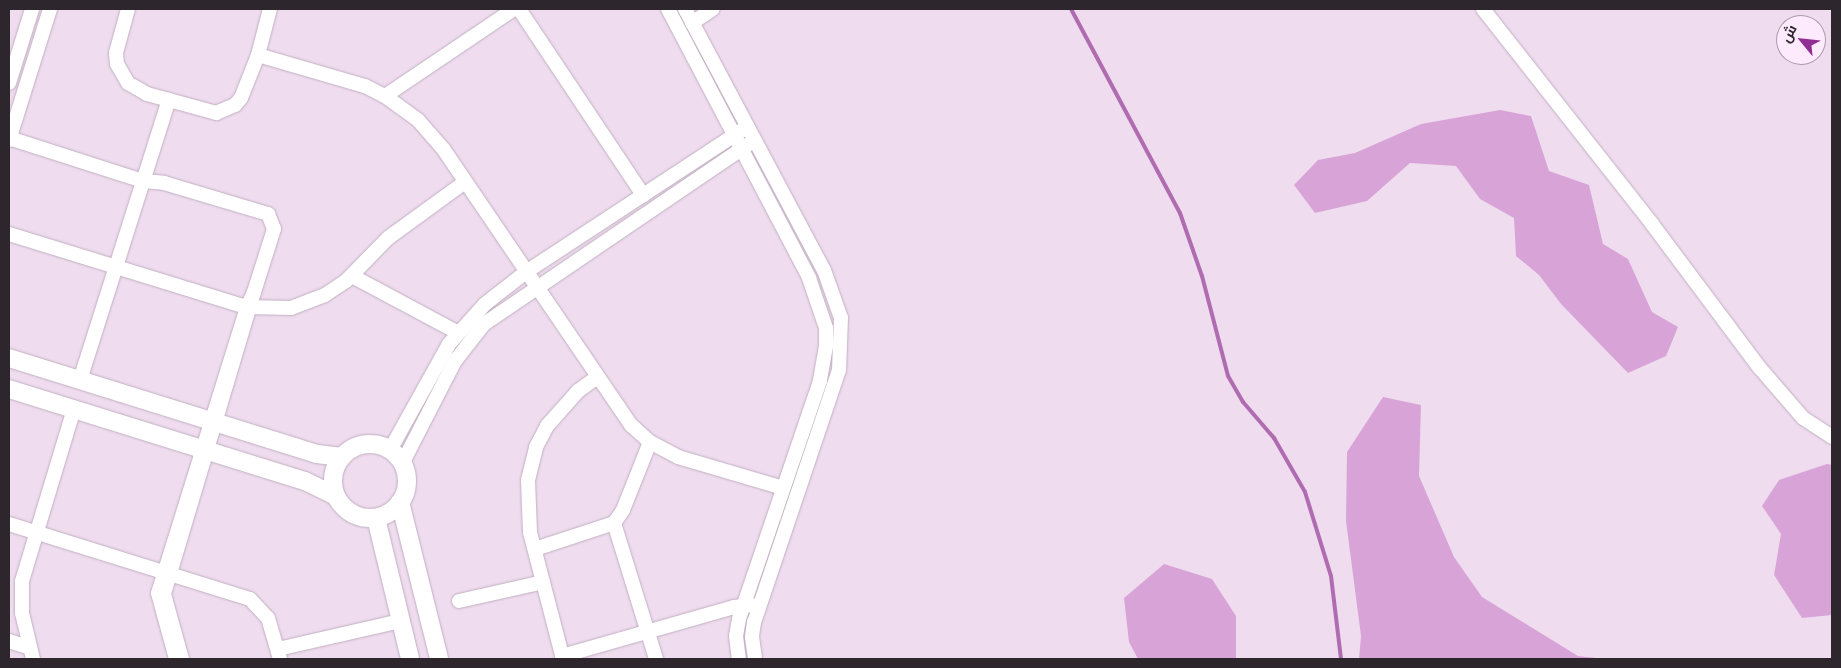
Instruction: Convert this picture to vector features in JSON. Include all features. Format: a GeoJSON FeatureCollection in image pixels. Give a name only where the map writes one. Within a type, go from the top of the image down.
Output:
{"type":"FeatureCollection","features":[{"type":"Feature","properties":{"kind":"street"},"geometry":{"type":"LineString","coordinates":[[9,84],[32,9]]}},
{"type":"Feature","properties":{"kind":"street"},"geometry":{"type":"LineString","coordinates":[[50,9],[10,136],[144,178],[263,211],[272,218],[274,228],[158,599],[176,659]]}},
{"type":"Feature","properties":{"kind":"street"},"geometry":{"type":"LineString","coordinates":[[123,10],[116,53],[121,74],[137,89],[206,111],[226,111],[242,98],[258,54],[270,9]]}},
{"type":"Feature","properties":{"kind":"street"},"geometry":{"type":"LineString","coordinates":[[385,96],[514,9]]}},
{"type":"Feature","properties":{"kind":"street"},"geometry":{"type":"LineString","coordinates":[[519,9],[643,195]]}},
{"type":"Feature","properties":{"kind":"street"},"geometry":{"type":"LineString","coordinates":[[668,9],[817,294],[826,328],[826,346],[820,381],[743,605],[736,636],[739,659]]}},
{"type":"Feature","properties":{"kind":"street"},"geometry":{"type":"LineString","coordinates":[[685,9],[824,270],[838,302],[843,336],[834,387],[759,607],[752,638],[755,659]]}},
{"type":"Feature","properties":{"kind":"street"},"geometry":{"type":"LineString","coordinates":[[692,23],[713,9]]}},
{"type":"Feature","properties":{"kind":"street"},"geometry":{"type":"LineString","coordinates":[[1483,9],[1664,238],[1759,367],[1803,418],[1832,437]]}},
{"type":"Feature","properties":{"kind":"street"},"geometry":{"type":"LineString","coordinates":[[258,54],[343,78],[385,96],[432,134],[623,415],[650,442],[678,457],[783,488]]}},
{"type":"Feature","properties":{"kind":"street"},"geometry":{"type":"LineString","coordinates":[[80,380],[169,100]]}},
{"type":"Feature","properties":{"kind":"street"},"geometry":{"type":"LineString","coordinates":[[390,450],[459,330],[485,304],[526,272],[746,126]]}},
{"type":"Feature","properties":{"kind":"street"},"geometry":{"type":"LineString","coordinates":[[402,464],[463,348],[496,314],[754,140]]}},
{"type":"Feature","properties":{"kind":"street"},"geometry":{"type":"LineString","coordinates":[[9,234],[249,307],[291,308],[308,303],[354,274],[388,238],[465,182]]}},
{"type":"Feature","properties":{"kind":"street"},"geometry":{"type":"LineString","coordinates":[[354,274],[459,330]]}},
{"type":"Feature","properties":{"kind":"street"},"geometry":{"type":"LineString","coordinates":[[9,358],[317,454],[342,457],[365,445],[390,450],[402,464],[407,483],[400,502],[386,515],[366,519],[348,512],[336,496],[313,483],[9,389]]}},
{"type":"Feature","properties":{"kind":"street"},"geometry":{"type":"LineString","coordinates":[[597,377],[562,407],[536,447],[527,498],[535,549],[562,657],[647,630],[743,605],[759,607]]}},
{"type":"Feature","properties":{"kind":"street"},"geometry":{"type":"LineString","coordinates":[[31,649],[21,597],[26,565],[74,409]]}},
{"type":"Feature","properties":{"kind":"street"},"geometry":{"type":"LineString","coordinates":[[535,549],[614,523],[623,510],[650,442]]}},
{"type":"Feature","properties":{"kind":"street"},"geometry":{"type":"LineString","coordinates":[[336,496],[333,476],[342,457]]}},
{"type":"Feature","properties":{"kind":"street"},"geometry":{"type":"LineString","coordinates":[[400,502],[439,659]]}},
{"type":"Feature","properties":{"kind":"street"},"geometry":{"type":"LineString","coordinates":[[376,518],[410,659]]}},
{"type":"Feature","properties":{"kind":"street"},"geometry":{"type":"LineString","coordinates":[[614,523],[656,659]]}},
{"type":"Feature","properties":{"kind":"street"},"geometry":{"type":"LineString","coordinates":[[9,524],[250,599],[268,618],[278,650],[399,618]]}},
{"type":"Feature","properties":{"kind":"street"},"geometry":{"type":"LineString","coordinates":[[168,572],[164,598],[182,659]]}},
{"type":"Feature","properties":{"kind":"street"},"geometry":{"type":"LineString","coordinates":[[459,602],[543,582]]}},
{"type":"Feature","properties":{"kind":"street"},"geometry":{"type":"LineString","coordinates":[[9,635],[31,649]]}},
{"type":"Feature","properties":{"kind":"street"},"geometry":{"type":"LineString","coordinates":[[9,641],[31,649]]}},
{"type":"Feature","properties":{"kind":"shaded area"},"geometry":{"type":"Polygon","coordinates":[[[1500,110],[1531,116],[1549,171],[1589,185],[1603,244],[1628,259],[1652,312],[1678,327],[1666,356],[1628,373],[1561,304],[1539,275],[1516,256],[1514,218],[1480,199],[1456,166],[1410,163],[1367,201],[1315,213],[1294,185],[1318,160],[1355,153],[1421,124],[1500,110]]]}},
{"type":"Feature","properties":{"kind":"shaded area"},"geometry":{"type":"Polygon","coordinates":[[[1383,397],[1421,405],[1419,476],[1454,557],[1482,597],[1578,656],[1605,659],[1359,659],[1361,636],[1346,521],[1347,452],[1383,397]]]}},
{"type":"Feature","properties":{"kind":"shaded area"},"geometry":{"type":"Polygon","coordinates":[[[1827,464],[1832,465],[1832,615],[1802,618],[1774,575],[1781,534],[1762,506],[1779,480],[1827,464]]]}},
{"type":"Feature","properties":{"kind":"shaded area"},"geometry":{"type":"Polygon","coordinates":[[[1164,564],[1212,579],[1236,616],[1236,659],[1138,659],[1129,642],[1124,598],[1164,564]]]}},
{"type":"Feature","properties":{"kind":"waterway"},"geometry":{"type":"LineString","coordinates":[[1071,9],[1180,213],[1202,276],[1228,376],[1243,402],[1274,438],[1305,492],[1331,576],[1341,659]]}}]}
